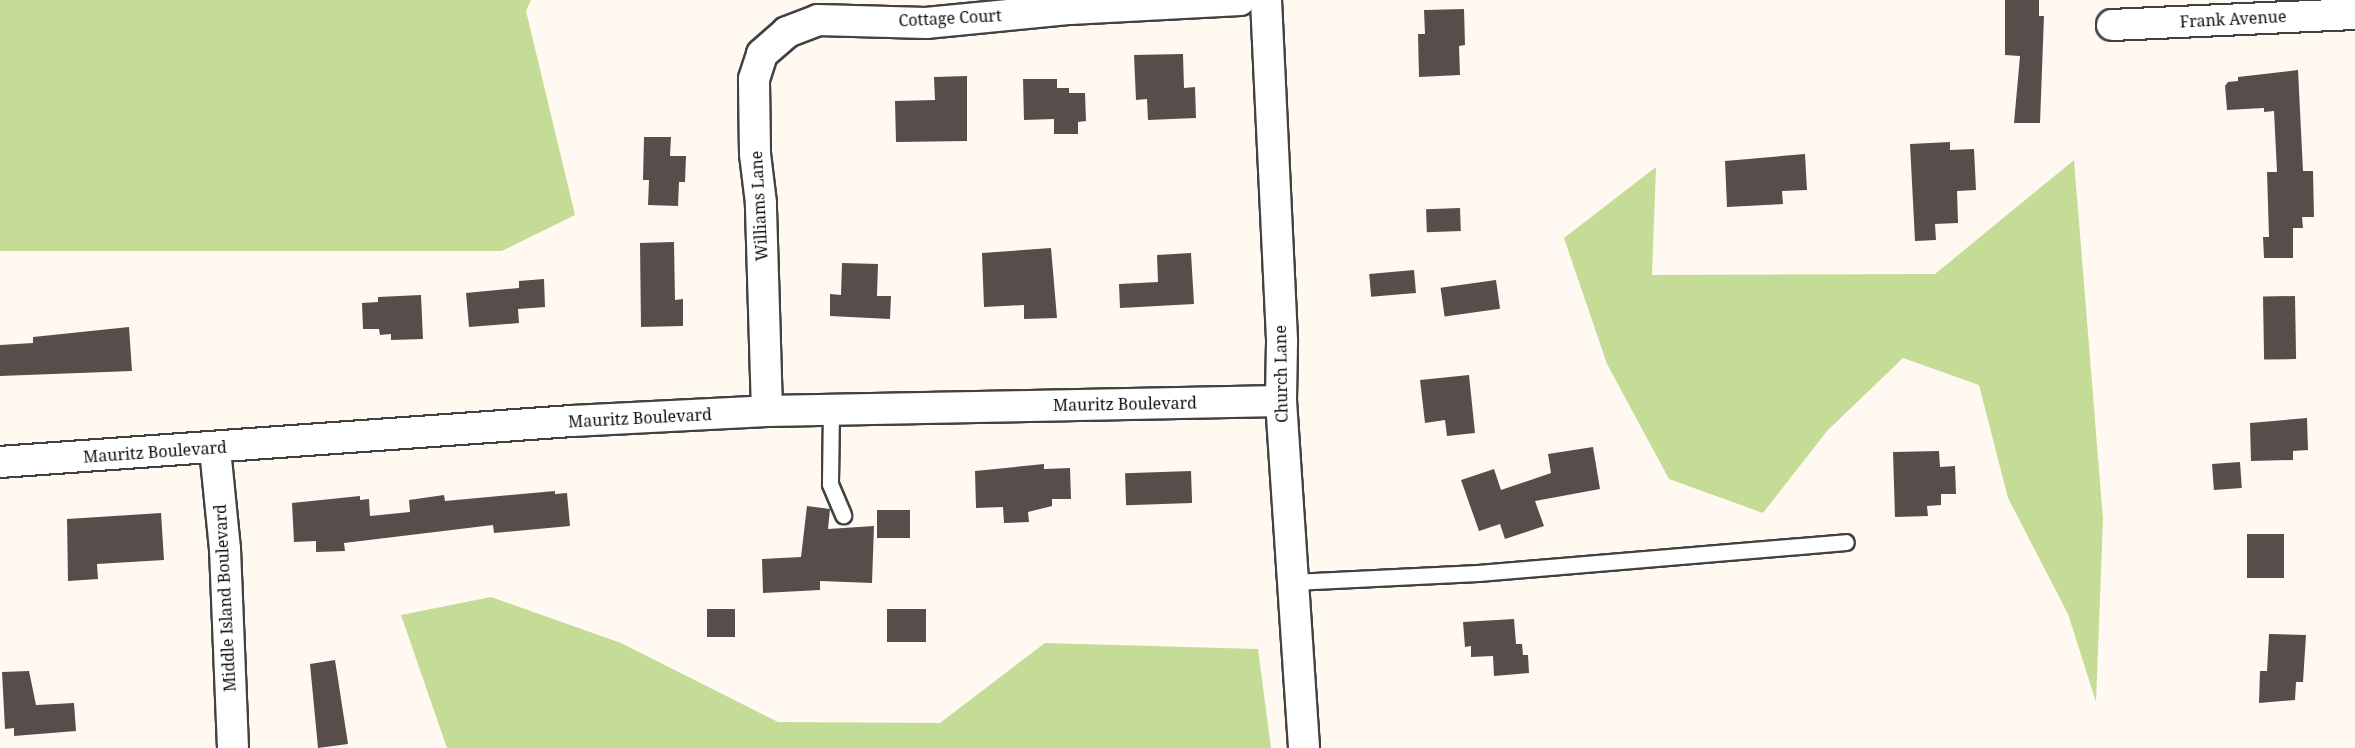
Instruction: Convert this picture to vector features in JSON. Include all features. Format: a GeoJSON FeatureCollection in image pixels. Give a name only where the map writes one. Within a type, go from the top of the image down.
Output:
{"type":"FeatureCollection","features":[{"type":"Feature","properties":{"kind":"street","name":"Cottage Court"},"geometry":{"type":"LineString","coordinates":[[805,26],[818,20],[926,23],[1070,9],[1240,0]]}},
{"type":"Feature","properties":{"kind":"street","name":"Church Lane"},"geometry":{"type":"LineString","coordinates":[[1266,0],[1282,342],[1281,401],[1304,748]]}},
{"type":"Feature","properties":{"kind":"street","name":"Frank Avenue"},"geometry":{"type":"LineString","coordinates":[[2112,25],[2355,14]]}},
{"type":"Feature","properties":{"kind":"street","name":"Williams Lane"},"geometry":{"type":"LineString","coordinates":[[767,411],[754,80],[762,54],[787,32],[805,26]]}},
{"type":"Feature","properties":{"kind":"street","name":"Mauritz Boulevard"},"geometry":{"type":"LineString","coordinates":[[0,462],[215,449],[572,421],[767,411],[1281,401]]}},
{"type":"Feature","properties":{"kind":"street","name":"Middle Island Boulevard"},"geometry":{"type":"LineString","coordinates":[[215,449],[225,549],[233,748]]}},
{"type":"Feature","properties":{"kind":"lane"},"geometry":{"type":"LineString","coordinates":[[831,410],[830,484],[843,515]]}},
{"type":"Feature","properties":{"kind":"lane"},"geometry":{"type":"LineString","coordinates":[[1293,582],[1478,573],[1846,543]]}},
{"type":"Feature","properties":{"kind":"green space"},"geometry":{"type":"Polygon","coordinates":[[[0,0],[531,0],[526,11],[575,215],[502,251],[0,251],[0,0]]]}},
{"type":"Feature","properties":{"kind":"green space"},"geometry":{"type":"Polygon","coordinates":[[[2074,160],[2103,519],[2096,702],[2068,614],[2008,498],[1979,385],[1903,358],[1827,431],[1763,513],[1669,479],[1607,364],[1564,238],[1656,167],[1652,275],[1935,274],[2074,160]]]}},
{"type":"Feature","properties":{"kind":"green space"},"geometry":{"type":"Polygon","coordinates":[[[491,597],[621,643],[778,722],[940,723],[1045,643],[1258,649],[1271,748],[447,748],[401,615],[491,597]]]}},
{"type":"Feature","properties":{"kind":"building"},"geometry":{"type":"Polygon","coordinates":[[[2005,0],[2039,0],[2039,16],[2044,16],[2040,123],[2014,123],[2020,56],[2005,55],[2005,0]]]}},
{"type":"Feature","properties":{"kind":"building"},"geometry":{"type":"Polygon","coordinates":[[[1464,9],[1465,45],[1459,46],[1460,75],[1419,77],[1418,34],[1425,34],[1424,10],[1464,9]]]}},
{"type":"Feature","properties":{"kind":"building"},"geometry":{"type":"Polygon","coordinates":[[[1183,54],[1184,88],[1195,87],[1196,118],[1148,120],[1147,99],[1136,100],[1134,55],[1183,54]]]}},
{"type":"Feature","properties":{"kind":"building"},"geometry":{"type":"Polygon","coordinates":[[[2298,70],[2303,171],[2313,171],[2314,217],[2302,217],[2303,228],[2293,228],[2293,258],[2264,258],[2263,237],[2269,237],[2267,172],[2277,172],[2274,111],[2264,112],[2264,108],[2227,110],[2225,86],[2228,82],[2238,81],[2238,77],[2298,70]]]}},
{"type":"Feature","properties":{"kind":"building"},"geometry":{"type":"Polygon","coordinates":[[[967,76],[967,141],[896,142],[895,101],[935,100],[934,77],[967,76]]]}},
{"type":"Feature","properties":{"kind":"building"},"geometry":{"type":"Polygon","coordinates":[[[1023,79],[1057,79],[1057,88],[1069,88],[1069,93],[1085,93],[1086,121],[1078,122],[1078,134],[1054,134],[1054,119],[1024,120],[1023,79]]]}},
{"type":"Feature","properties":{"kind":"building"},"geometry":{"type":"Polygon","coordinates":[[[644,137],[671,137],[670,156],[686,156],[685,182],[679,182],[678,206],[648,205],[649,180],[643,180],[644,137]]]}},
{"type":"Feature","properties":{"kind":"building"},"geometry":{"type":"Polygon","coordinates":[[[1950,142],[1950,150],[1974,149],[1976,190],[1957,191],[1958,223],[1935,224],[1936,240],[1915,241],[1910,144],[1950,142]]]}},
{"type":"Feature","properties":{"kind":"building"},"geometry":{"type":"Polygon","coordinates":[[[1805,154],[1807,190],[1782,191],[1783,204],[1727,207],[1725,161],[1805,154]]]}},
{"type":"Feature","properties":{"kind":"building"},"geometry":{"type":"Polygon","coordinates":[[[1460,208],[1461,231],[1427,232],[1426,209],[1460,208]]]}},
{"type":"Feature","properties":{"kind":"building"},"geometry":{"type":"Polygon","coordinates":[[[674,242],[675,300],[683,299],[683,326],[641,327],[640,243],[674,242]]]}},
{"type":"Feature","properties":{"kind":"building"},"geometry":{"type":"Polygon","coordinates":[[[1051,248],[1057,318],[1024,319],[1024,305],[984,307],[982,253],[1051,248]]]}},
{"type":"Feature","properties":{"kind":"building"},"geometry":{"type":"Polygon","coordinates":[[[1191,253],[1194,304],[1120,308],[1119,284],[1158,282],[1157,255],[1191,253]]]}},
{"type":"Feature","properties":{"kind":"building"},"geometry":{"type":"Polygon","coordinates":[[[842,263],[878,264],[877,296],[891,296],[890,319],[830,316],[830,294],[841,295],[842,263]]]}},
{"type":"Feature","properties":{"kind":"building"},"geometry":{"type":"Polygon","coordinates":[[[1414,270],[1416,293],[1371,297],[1369,274],[1414,270]]]}},
{"type":"Feature","properties":{"kind":"building"},"geometry":{"type":"Polygon","coordinates":[[[544,279],[545,307],[518,309],[519,323],[469,327],[466,293],[519,288],[519,281],[544,279]]]}},
{"type":"Feature","properties":{"kind":"building"},"geometry":{"type":"Polygon","coordinates":[[[1496,280],[1500,309],[1445,317],[1441,288],[1496,280]]]}},
{"type":"Feature","properties":{"kind":"building"},"geometry":{"type":"Polygon","coordinates":[[[421,295],[423,339],[391,340],[391,334],[380,335],[379,329],[363,329],[362,303],[378,302],[378,297],[421,295]]]}},
{"type":"Feature","properties":{"kind":"building"},"geometry":{"type":"Polygon","coordinates":[[[2295,296],[2296,359],[2264,360],[2263,297],[2295,296]]]}},
{"type":"Feature","properties":{"kind":"building"},"geometry":{"type":"Polygon","coordinates":[[[129,327],[132,371],[0,376],[0,345],[33,343],[33,337],[129,327]]]}},
{"type":"Feature","properties":{"kind":"building"},"geometry":{"type":"Polygon","coordinates":[[[1469,375],[1475,433],[1447,436],[1445,420],[1425,423],[1420,380],[1469,375]]]}},
{"type":"Feature","properties":{"kind":"building"},"geometry":{"type":"Polygon","coordinates":[[[2307,418],[2308,450],[2293,451],[2293,460],[2251,461],[2250,423],[2307,418]]]}},
{"type":"Feature","properties":{"kind":"building"},"geometry":{"type":"Polygon","coordinates":[[[1593,447],[1600,489],[1535,501],[1544,526],[1505,539],[1500,524],[1479,531],[1461,480],[1494,469],[1501,490],[1551,473],[1548,454],[1593,447]]]}},
{"type":"Feature","properties":{"kind":"building"},"geometry":{"type":"Polygon","coordinates":[[[1939,451],[1940,467],[1955,466],[1956,494],[1941,494],[1941,505],[1927,506],[1928,516],[1895,517],[1893,452],[1939,451]]]}},
{"type":"Feature","properties":{"kind":"building"},"geometry":{"type":"Polygon","coordinates":[[[2240,462],[2242,488],[2214,490],[2212,464],[2240,462]]]}},
{"type":"Feature","properties":{"kind":"building"},"geometry":{"type":"Polygon","coordinates":[[[1044,464],[1044,469],[1070,468],[1071,499],[1052,499],[1052,506],[1028,512],[1029,522],[1004,523],[1003,507],[976,508],[975,471],[1044,464]]]}},
{"type":"Feature","properties":{"kind":"building"},"geometry":{"type":"Polygon","coordinates":[[[1191,471],[1192,503],[1126,505],[1125,473],[1191,471]]]}},
{"type":"Feature","properties":{"kind":"building"},"geometry":{"type":"Polygon","coordinates":[[[555,491],[555,494],[567,493],[570,526],[494,533],[493,525],[344,543],[345,551],[316,552],[316,541],[294,542],[292,503],[360,496],[360,500],[369,499],[370,516],[410,512],[409,500],[444,495],[445,501],[555,491]]]}},
{"type":"Feature","properties":{"kind":"building"},"geometry":{"type":"Polygon","coordinates":[[[807,506],[830,509],[828,529],[874,526],[872,583],[820,581],[820,590],[763,593],[762,559],[801,557],[807,506]]]}},
{"type":"Feature","properties":{"kind":"building"},"geometry":{"type":"Polygon","coordinates":[[[877,510],[910,510],[910,538],[877,538],[877,510]]]}},
{"type":"Feature","properties":{"kind":"building"},"geometry":{"type":"Polygon","coordinates":[[[161,513],[164,560],[97,564],[98,579],[68,581],[67,519],[161,513]]]}},
{"type":"Feature","properties":{"kind":"building"},"geometry":{"type":"Polygon","coordinates":[[[2247,534],[2284,534],[2284,578],[2247,578],[2247,534]]]}},
{"type":"Feature","properties":{"kind":"building"},"geometry":{"type":"Polygon","coordinates":[[[707,609],[735,609],[735,637],[707,637],[707,609]]]}},
{"type":"Feature","properties":{"kind":"building"},"geometry":{"type":"Polygon","coordinates":[[[887,609],[926,609],[926,642],[887,642],[887,609]]]}},
{"type":"Feature","properties":{"kind":"building"},"geometry":{"type":"Polygon","coordinates":[[[1514,619],[1516,644],[1522,644],[1523,655],[1528,655],[1529,673],[1494,676],[1493,656],[1471,657],[1471,646],[1465,647],[1463,622],[1514,619]]]}},
{"type":"Feature","properties":{"kind":"building"},"geometry":{"type":"Polygon","coordinates":[[[2269,634],[2306,635],[2303,682],[2296,682],[2295,700],[2259,703],[2260,671],[2267,671],[2269,634]]]}},
{"type":"Feature","properties":{"kind":"building"},"geometry":{"type":"Polygon","coordinates":[[[335,660],[348,744],[318,748],[310,664],[335,660]]]}},
{"type":"Feature","properties":{"kind":"building"},"geometry":{"type":"Polygon","coordinates":[[[29,671],[36,705],[74,703],[76,731],[14,736],[14,728],[5,729],[2,672],[29,671]]]}}]}
